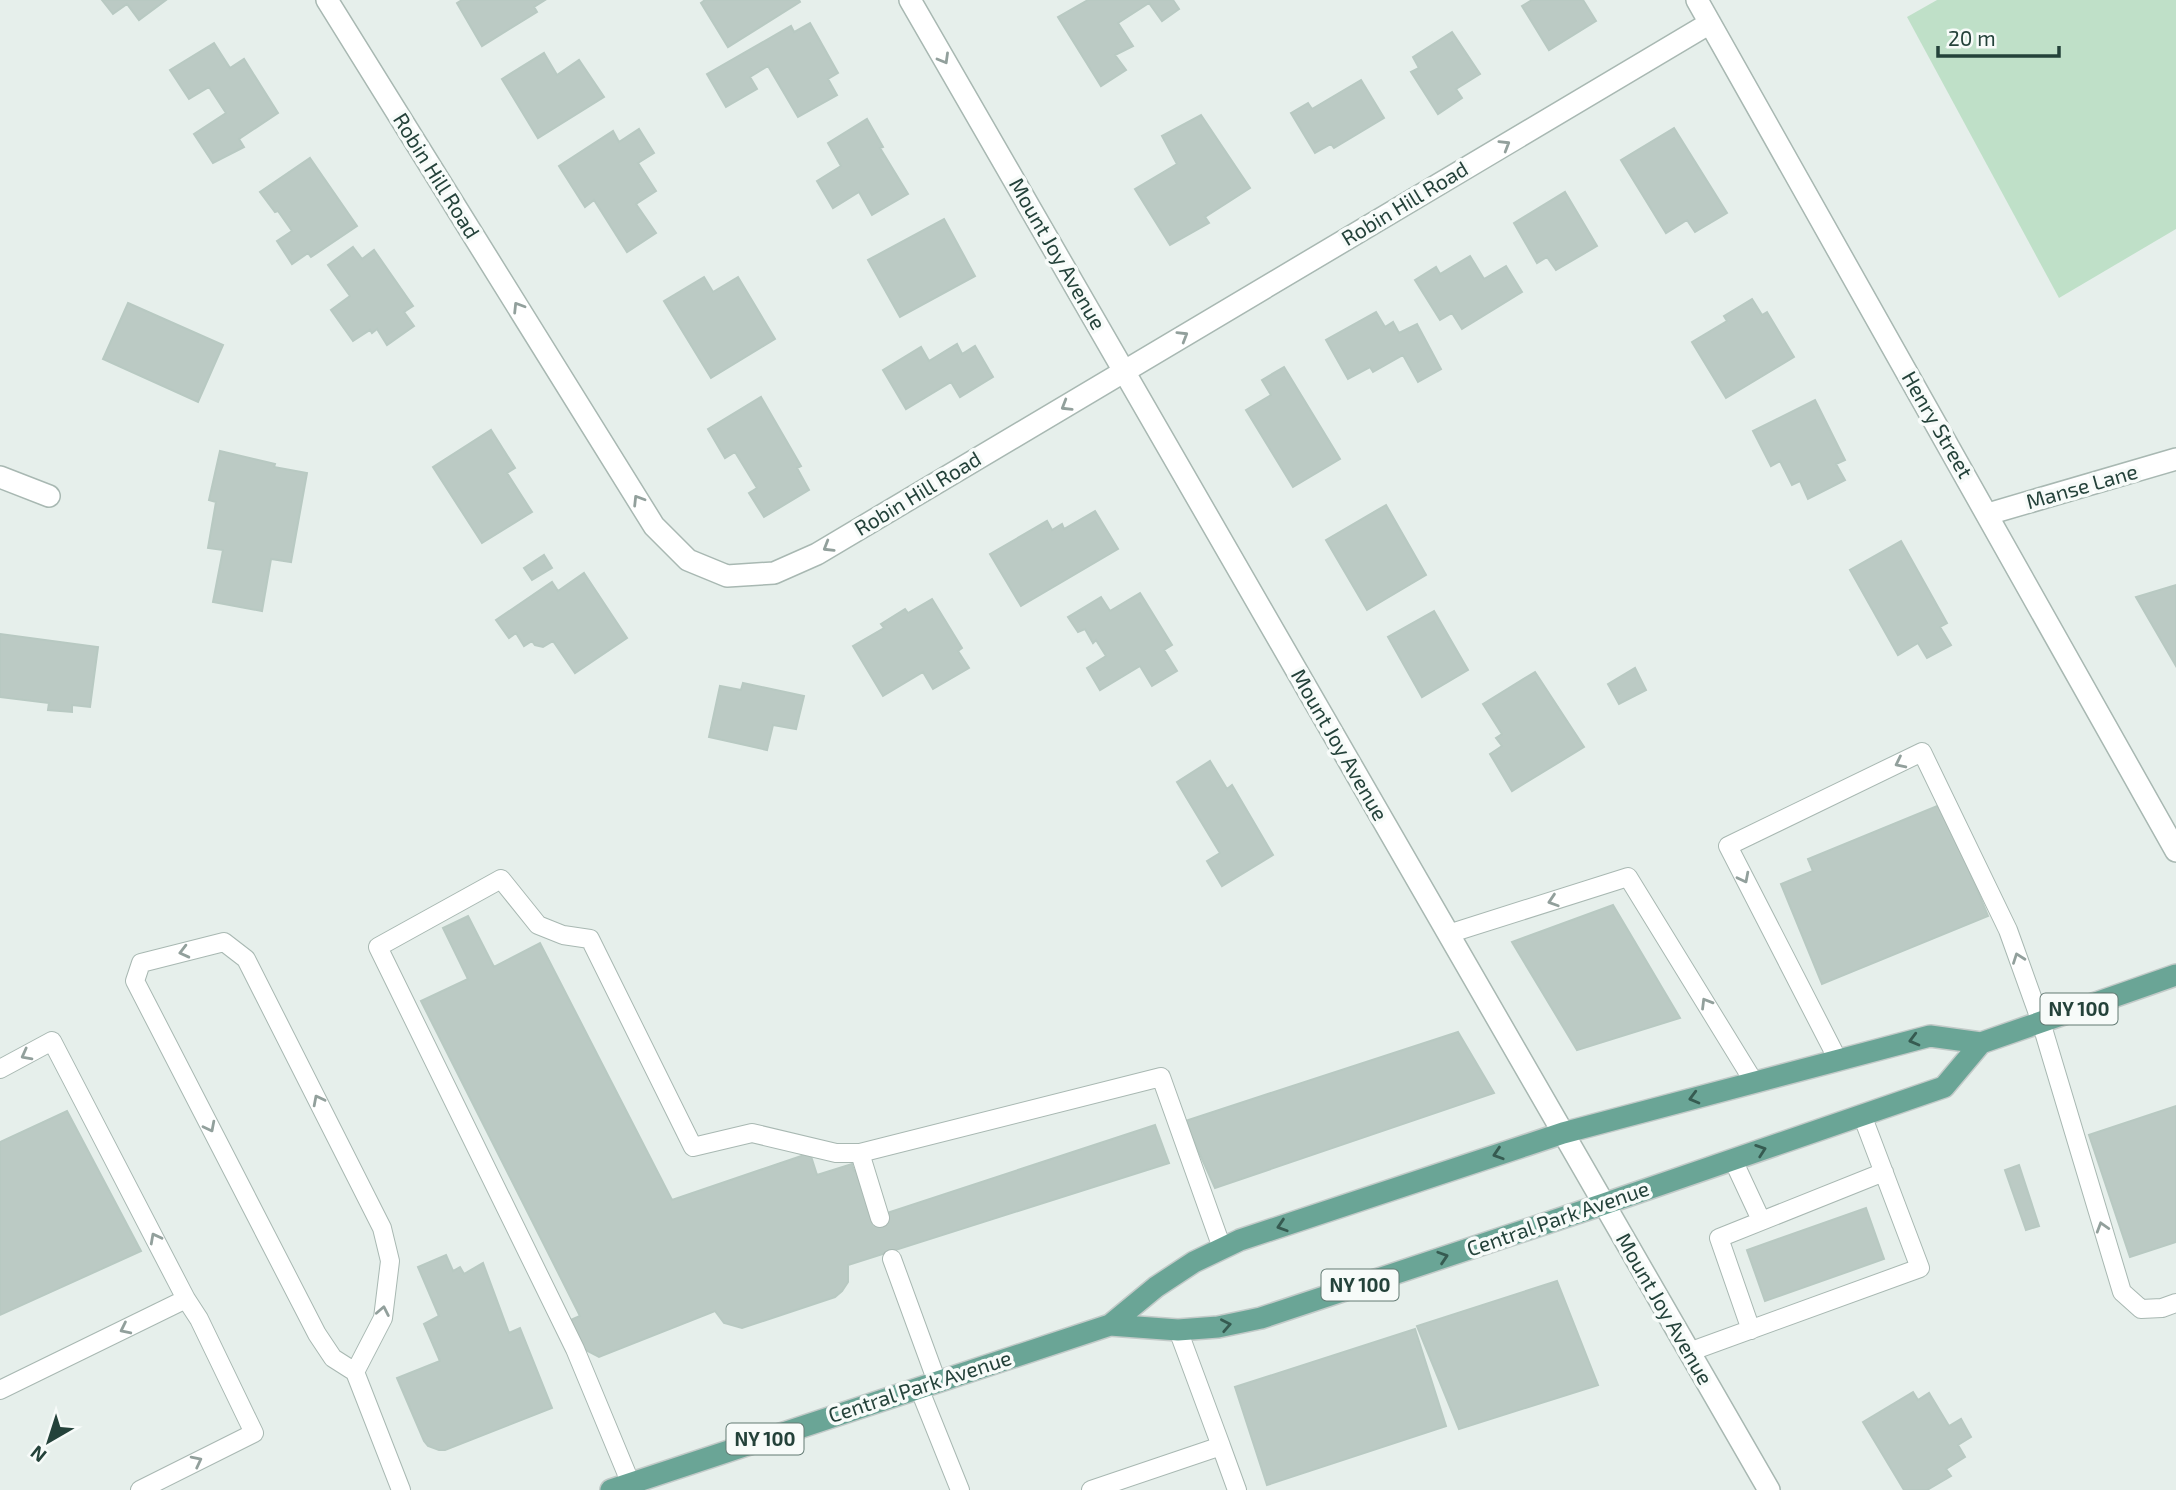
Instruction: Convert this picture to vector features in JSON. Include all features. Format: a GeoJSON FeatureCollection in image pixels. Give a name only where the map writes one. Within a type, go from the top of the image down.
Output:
{"type":"FeatureCollection","features":[{"type":"Feature","properties":{"kind":"main road","name":"Central Park Avenue"},"geometry":{"type":"LineString","coordinates":[[621,1487],[1110,1325],[1156,1287],[1194,1262],[1240,1240],[1563,1133],[1930,1036],[1981,1043],[2176,975]]}},
{"type":"Feature","properties":{"kind":"main road","name":"Central Park Avenue"},"geometry":{"type":"LineString","coordinates":[[1110,1325],[1178,1330],[1218,1327],[1261,1318],[1944,1087],[1981,1043]]}},
{"type":"Feature","properties":{"kind":"street","name":"Robin Hill Road"},"geometry":{"type":"LineString","coordinates":[[327,0],[654,526],[688,560],[727,576],[774,573],[817,554],[1710,23]]}},
{"type":"Feature","properties":{"kind":"street","name":"Mount Joy Avenue"},"geometry":{"type":"LineString","coordinates":[[910,0],[1769,1490]]}},
{"type":"Feature","properties":{"kind":"street","name":"Henry Street"},"geometry":{"type":"LineString","coordinates":[[1697,0],[2176,851]]}},
{"type":"Feature","properties":{"kind":"street","name":"Manse Lane"},"geometry":{"type":"LineString","coordinates":[[1988,514],[2176,459]]}},
{"type":"Feature","properties":{"kind":"street"},"geometry":{"type":"LineString","coordinates":[[0,477],[49,496]]}},
{"type":"Feature","properties":{"kind":"lane"},"geometry":{"type":"LineString","coordinates":[[1838,1060],[1728,846],[1922,752],[2008,930],[2041,1022],[2122,1292],[2141,1309],[2162,1308],[2176,1303]]}},
{"type":"Feature","properties":{"kind":"lane"},"geometry":{"type":"LineString","coordinates":[[1448,934],[1629,877],[1754,1082]]}},
{"type":"Feature","properties":{"kind":"lane"},"geometry":{"type":"LineString","coordinates":[[621,1487],[575,1349],[378,947],[501,879],[538,925],[563,935],[590,939],[693,1147],[752,1133],[836,1153],[860,1153],[1161,1077],[1222,1248]]}},
{"type":"Feature","properties":{"kind":"lane"},"geometry":{"type":"LineString","coordinates":[[355,1372],[383,1318],[390,1261],[382,1228],[246,958],[224,942],[141,963],[135,981],[317,1334],[333,1357],[355,1372],[401,1490]]}},
{"type":"Feature","properties":{"kind":"lane"},"geometry":{"type":"LineString","coordinates":[[0,1069],[52,1041],[186,1299],[199,1319],[254,1433],[140,1490]]}},
{"type":"Feature","properties":{"kind":"lane"},"geometry":{"type":"LineString","coordinates":[[1689,1352],[1920,1268],[1862,1115]]}},
{"type":"Feature","properties":{"kind":"lane"},"geometry":{"type":"LineString","coordinates":[[860,1153],[880,1218]]}},
{"type":"Feature","properties":{"kind":"lane"},"geometry":{"type":"LineString","coordinates":[[1733,1160],[1761,1220]]}},
{"type":"Feature","properties":{"kind":"lane"},"geometry":{"type":"LineString","coordinates":[[1751,1330],[1719,1238],[1884,1172]]}},
{"type":"Feature","properties":{"kind":"lane"},"geometry":{"type":"LineString","coordinates":[[892,1259],[960,1490]]}},
{"type":"Feature","properties":{"kind":"lane"},"geometry":{"type":"LineString","coordinates":[[0,1391],[186,1299]]}},
{"type":"Feature","properties":{"kind":"lane"},"geometry":{"type":"LineString","coordinates":[[1178,1330],[1237,1490]]}},
{"type":"Feature","properties":{"kind":"lane"},"geometry":{"type":"LineString","coordinates":[[1091,1490],[1221,1446]]}},
{"type":"Feature","properties":{"kind":"green space"},"geometry":{"type":"Polygon","coordinates":[[[1937,0],[2176,0],[2176,229],[2059,298],[1907,17],[1937,0]]]}},
{"type":"Feature","properties":{"kind":"building"},"geometry":{"type":"Polygon","coordinates":[[[102,0],[166,0],[139,20],[127,4],[113,14],[102,0]]]}},
{"type":"Feature","properties":{"kind":"building"},"geometry":{"type":"Polygon","coordinates":[[[462,0],[545,0],[534,7],[537,12],[482,46],[457,3],[462,0]]]}},
{"type":"Feature","properties":{"kind":"building"},"geometry":{"type":"Polygon","coordinates":[[[705,0],[800,2],[728,47],[701,3],[705,0]]]}},
{"type":"Feature","properties":{"kind":"building"},"geometry":{"type":"Polygon","coordinates":[[[1088,0],[1173,0],[1179,9],[1162,21],[1149,3],[1118,23],[1133,46],[1115,55],[1126,70],[1101,86],[1058,17],[1088,0]]]}},
{"type":"Feature","properties":{"kind":"building"},"geometry":{"type":"Polygon","coordinates":[[[1532,0],[1583,0],[1596,21],[1549,50],[1522,6],[1532,0]]]}},
{"type":"Feature","properties":{"kind":"building"},"geometry":{"type":"Polygon","coordinates":[[[810,23],[838,73],[828,79],[837,95],[798,117],[768,66],[750,77],[757,89],[726,107],[707,74],[791,26],[794,32],[810,23]]]}},
{"type":"Feature","properties":{"kind":"building"},"geometry":{"type":"Polygon","coordinates":[[[1452,32],[1480,74],[1456,89],[1462,98],[1438,114],[1411,72],[1419,68],[1413,57],[1452,32]]]}},
{"type":"Feature","properties":{"kind":"building"},"geometry":{"type":"Polygon","coordinates":[[[214,43],[230,68],[244,59],[278,113],[239,139],[244,147],[213,163],[194,134],[226,113],[209,87],[189,99],[170,70],[214,43]]]}},
{"type":"Feature","properties":{"kind":"building"},"geometry":{"type":"Polygon","coordinates":[[[544,53],[557,75],[579,60],[604,97],[538,138],[502,79],[544,53]]]}},
{"type":"Feature","properties":{"kind":"building"},"geometry":{"type":"Polygon","coordinates":[[[1361,80],[1384,118],[1334,148],[1331,144],[1315,153],[1291,113],[1308,103],[1312,109],[1361,80]]]}},
{"type":"Feature","properties":{"kind":"building"},"geometry":{"type":"Polygon","coordinates":[[[1201,115],[1250,188],[1205,217],[1209,223],[1170,245],[1135,189],[1177,164],[1162,136],[1201,115]]]}},
{"type":"Feature","properties":{"kind":"building"},"geometry":{"type":"Polygon","coordinates":[[[867,119],[883,147],[880,148],[908,194],[872,215],[859,192],[833,208],[817,181],[841,166],[828,143],[867,119]]]}},
{"type":"Feature","properties":{"kind":"building"},"geometry":{"type":"Polygon","coordinates":[[[1674,128],[1727,213],[1695,232],[1687,220],[1666,233],[1621,160],[1674,128]]]}},
{"type":"Feature","properties":{"kind":"building"},"geometry":{"type":"Polygon","coordinates":[[[639,129],[654,153],[638,163],[656,191],[636,204],[656,233],[627,252],[594,200],[585,207],[559,166],[613,131],[619,142],[639,129]]]}},
{"type":"Feature","properties":{"kind":"building"},"geometry":{"type":"Polygon","coordinates":[[[310,158],[357,226],[311,257],[308,253],[292,264],[277,241],[292,231],[260,192],[310,158]]]}},
{"type":"Feature","properties":{"kind":"building"},"geometry":{"type":"Polygon","coordinates":[[[1565,192],[1597,246],[1556,270],[1547,257],[1537,263],[1514,223],[1565,192]]]}},
{"type":"Feature","properties":{"kind":"building"},"geometry":{"type":"Polygon","coordinates":[[[944,219],[975,276],[900,317],[868,260],[944,219]]]}},
{"type":"Feature","properties":{"kind":"building"},"geometry":{"type":"Polygon","coordinates":[[[353,247],[362,259],[374,250],[413,306],[404,312],[414,326],[387,345],[377,329],[372,333],[370,330],[353,341],[331,310],[350,296],[328,265],[353,247]]]}},
{"type":"Feature","properties":{"kind":"building"},"geometry":{"type":"Polygon","coordinates":[[[1470,256],[1484,279],[1506,266],[1522,292],[1462,329],[1452,313],[1440,320],[1415,280],[1436,267],[1440,274],[1470,256]]]}},
{"type":"Feature","properties":{"kind":"building"},"geometry":{"type":"Polygon","coordinates":[[[704,277],[713,292],[738,277],[775,339],[711,378],[664,301],[704,277]]]}},
{"type":"Feature","properties":{"kind":"building"},"geometry":{"type":"Polygon","coordinates":[[[1752,299],[1762,315],[1767,312],[1794,357],[1726,398],[1692,342],[1727,321],[1724,316],[1752,299]]]}},
{"type":"Feature","properties":{"kind":"building"},"geometry":{"type":"Polygon","coordinates":[[[128,303],[223,345],[198,402],[103,359],[128,303]]]}},
{"type":"Feature","properties":{"kind":"building"},"geometry":{"type":"Polygon","coordinates":[[[1376,312],[1385,327],[1393,322],[1399,333],[1417,324],[1441,369],[1418,382],[1403,355],[1373,372],[1370,367],[1348,379],[1326,340],[1376,312]]]}},
{"type":"Feature","properties":{"kind":"building"},"geometry":{"type":"Polygon","coordinates":[[[957,344],[962,354],[975,346],[993,377],[960,397],[951,382],[906,409],[883,370],[921,347],[929,361],[957,344]]]}},
{"type":"Feature","properties":{"kind":"building"},"geometry":{"type":"Polygon","coordinates":[[[1284,367],[1340,459],[1293,487],[1246,410],[1271,395],[1262,380],[1284,367]]]}},
{"type":"Feature","properties":{"kind":"building"},"geometry":{"type":"Polygon","coordinates":[[[761,397],[801,466],[797,468],[809,490],[764,517],[749,493],[757,488],[735,452],[725,458],[708,429],[761,397]]]}},
{"type":"Feature","properties":{"kind":"building"},"geometry":{"type":"Polygon","coordinates":[[[1815,400],[1845,460],[1836,464],[1845,480],[1808,499],[1800,481],[1792,485],[1780,461],[1771,466],[1753,431],[1815,400]]]}},
{"type":"Feature","properties":{"kind":"building"},"geometry":{"type":"Polygon","coordinates":[[[491,430],[515,468],[507,473],[532,512],[482,543],[433,467],[491,430]]]}},
{"type":"Feature","properties":{"kind":"building"},"geometry":{"type":"Polygon","coordinates":[[[220,451],[275,464],[274,467],[307,473],[291,562],[271,559],[262,611],[213,602],[223,550],[208,548],[216,502],[209,500],[220,451]]]}},
{"type":"Feature","properties":{"kind":"building"},"geometry":{"type":"Polygon","coordinates":[[[1386,505],[1426,575],[1367,610],[1326,540],[1386,505]]]}},
{"type":"Feature","properties":{"kind":"building"},"geometry":{"type":"Polygon","coordinates":[[[1095,511],[1118,549],[1021,606],[990,554],[1047,521],[1052,530],[1062,524],[1064,529],[1095,511]]]}},
{"type":"Feature","properties":{"kind":"building"},"geometry":{"type":"Polygon","coordinates":[[[1901,541],[1947,623],[1940,627],[1951,645],[1927,658],[1918,643],[1898,655],[1850,570],[1901,541]]]}},
{"type":"Feature","properties":{"kind":"building"},"geometry":{"type":"Polygon","coordinates":[[[544,555],[552,568],[532,580],[524,568],[544,555]]]}},
{"type":"Feature","properties":{"kind":"building"},"geometry":{"type":"Polygon","coordinates":[[[584,573],[627,638],[575,673],[553,641],[543,647],[532,641],[524,646],[516,633],[509,638],[496,620],[552,582],[558,591],[584,573]]]}},
{"type":"Feature","properties":{"kind":"building"},"geometry":{"type":"Polygon","coordinates":[[[2176,585],[2176,666],[2136,597],[2176,585]]]}},
{"type":"Feature","properties":{"kind":"building"},"geometry":{"type":"Polygon","coordinates":[[[1140,593],[1172,645],[1164,650],[1177,671],[1152,686],[1140,666],[1100,690],[1087,668],[1106,656],[1096,640],[1093,643],[1085,629],[1078,632],[1068,617],[1101,597],[1110,611],[1140,593]]]}},
{"type":"Feature","properties":{"kind":"building"},"geometry":{"type":"Polygon","coordinates":[[[932,599],[962,648],[958,651],[969,668],[933,689],[923,672],[883,696],[853,646],[884,628],[881,624],[905,609],[908,613],[932,599]]]}},
{"type":"Feature","properties":{"kind":"building"},"geometry":{"type":"Polygon","coordinates":[[[1434,611],[1468,670],[1422,697],[1388,637],[1434,611]]]}},
{"type":"Feature","properties":{"kind":"building"},"geometry":{"type":"Polygon","coordinates":[[[0,634],[98,647],[90,707],[72,705],[72,712],[48,710],[49,703],[0,697],[0,634]]]}},
{"type":"Feature","properties":{"kind":"building"},"geometry":{"type":"Polygon","coordinates":[[[1635,668],[1646,690],[1619,704],[1608,684],[1635,668]]]}},
{"type":"Feature","properties":{"kind":"building"},"geometry":{"type":"Polygon","coordinates":[[[1535,672],[1584,747],[1512,791],[1490,754],[1502,746],[1496,738],[1502,734],[1483,704],[1535,672]]]}},
{"type":"Feature","properties":{"kind":"building"},"geometry":{"type":"Polygon","coordinates":[[[743,683],[804,696],[796,729],[773,725],[767,750],[709,737],[720,686],[741,690],[743,683]]]}},
{"type":"Feature","properties":{"kind":"building"},"geometry":{"type":"Polygon","coordinates":[[[1210,761],[1227,789],[1232,785],[1273,855],[1222,886],[1207,861],[1220,853],[1177,782],[1210,761]]]}},
{"type":"Feature","properties":{"kind":"building"},"geometry":{"type":"Polygon","coordinates":[[[1942,804],[1988,916],[1822,984],[1781,884],[1813,871],[1808,859],[1942,804]]]}},
{"type":"Feature","properties":{"kind":"building"},"geometry":{"type":"Polygon","coordinates":[[[1613,905],[1680,1018],[1577,1050],[1512,942],[1613,905]]]}},
{"type":"Feature","properties":{"kind":"building"},"geometry":{"type":"Polygon","coordinates":[[[468,916],[494,967],[540,943],[672,1200],[810,1153],[817,1175],[852,1164],[854,1171],[859,1169],[875,1217],[1155,1125],[1169,1163],[848,1265],[848,1282],[835,1297],[742,1328],[724,1323],[715,1311],[599,1357],[578,1346],[566,1322],[580,1316],[421,1001],[468,979],[443,928],[468,916]]]}},
{"type":"Feature","properties":{"kind":"building"},"geometry":{"type":"Polygon","coordinates":[[[1458,1032],[1494,1093],[1215,1188],[1185,1121],[1458,1032]]]}},
{"type":"Feature","properties":{"kind":"building"},"geometry":{"type":"Polygon","coordinates":[[[2176,1106],[2176,1242],[2130,1257],[2089,1135],[2176,1106]]]}},
{"type":"Feature","properties":{"kind":"building"},"geometry":{"type":"Polygon","coordinates":[[[67,1111],[141,1251],[0,1315],[0,1142],[67,1111]]]}},
{"type":"Feature","properties":{"kind":"building"},"geometry":{"type":"Polygon","coordinates":[[[2019,1165],[2039,1226],[2026,1230],[2005,1170],[2019,1165]]]}},
{"type":"Feature","properties":{"kind":"building"},"geometry":{"type":"Polygon","coordinates":[[[1866,1208],[1884,1259],[1765,1301],[1747,1250],[1866,1208]]]}},
{"type":"Feature","properties":{"kind":"building"},"geometry":{"type":"Polygon","coordinates":[[[446,1255],[453,1271],[460,1267],[464,1274],[483,1263],[509,1333],[520,1328],[552,1408],[439,1450],[428,1446],[424,1441],[397,1378],[440,1361],[424,1324],[439,1316],[418,1267],[446,1255]]]}},
{"type":"Feature","properties":{"kind":"building"},"geometry":{"type":"Polygon","coordinates":[[[1557,1281],[1598,1385],[1459,1429],[1417,1326],[1557,1281]]]}},
{"type":"Feature","properties":{"kind":"building"},"geometry":{"type":"Polygon","coordinates":[[[1415,1329],[1446,1426],[1267,1485],[1235,1387],[1415,1329]]]}},
{"type":"Feature","properties":{"kind":"building"},"geometry":{"type":"Polygon","coordinates":[[[1913,1392],[1918,1400],[1929,1393],[1949,1426],[1961,1419],[1971,1437],[1958,1445],[1965,1457],[1946,1469],[1951,1476],[1927,1490],[1904,1490],[1863,1422],[1913,1392]]]}}]}
